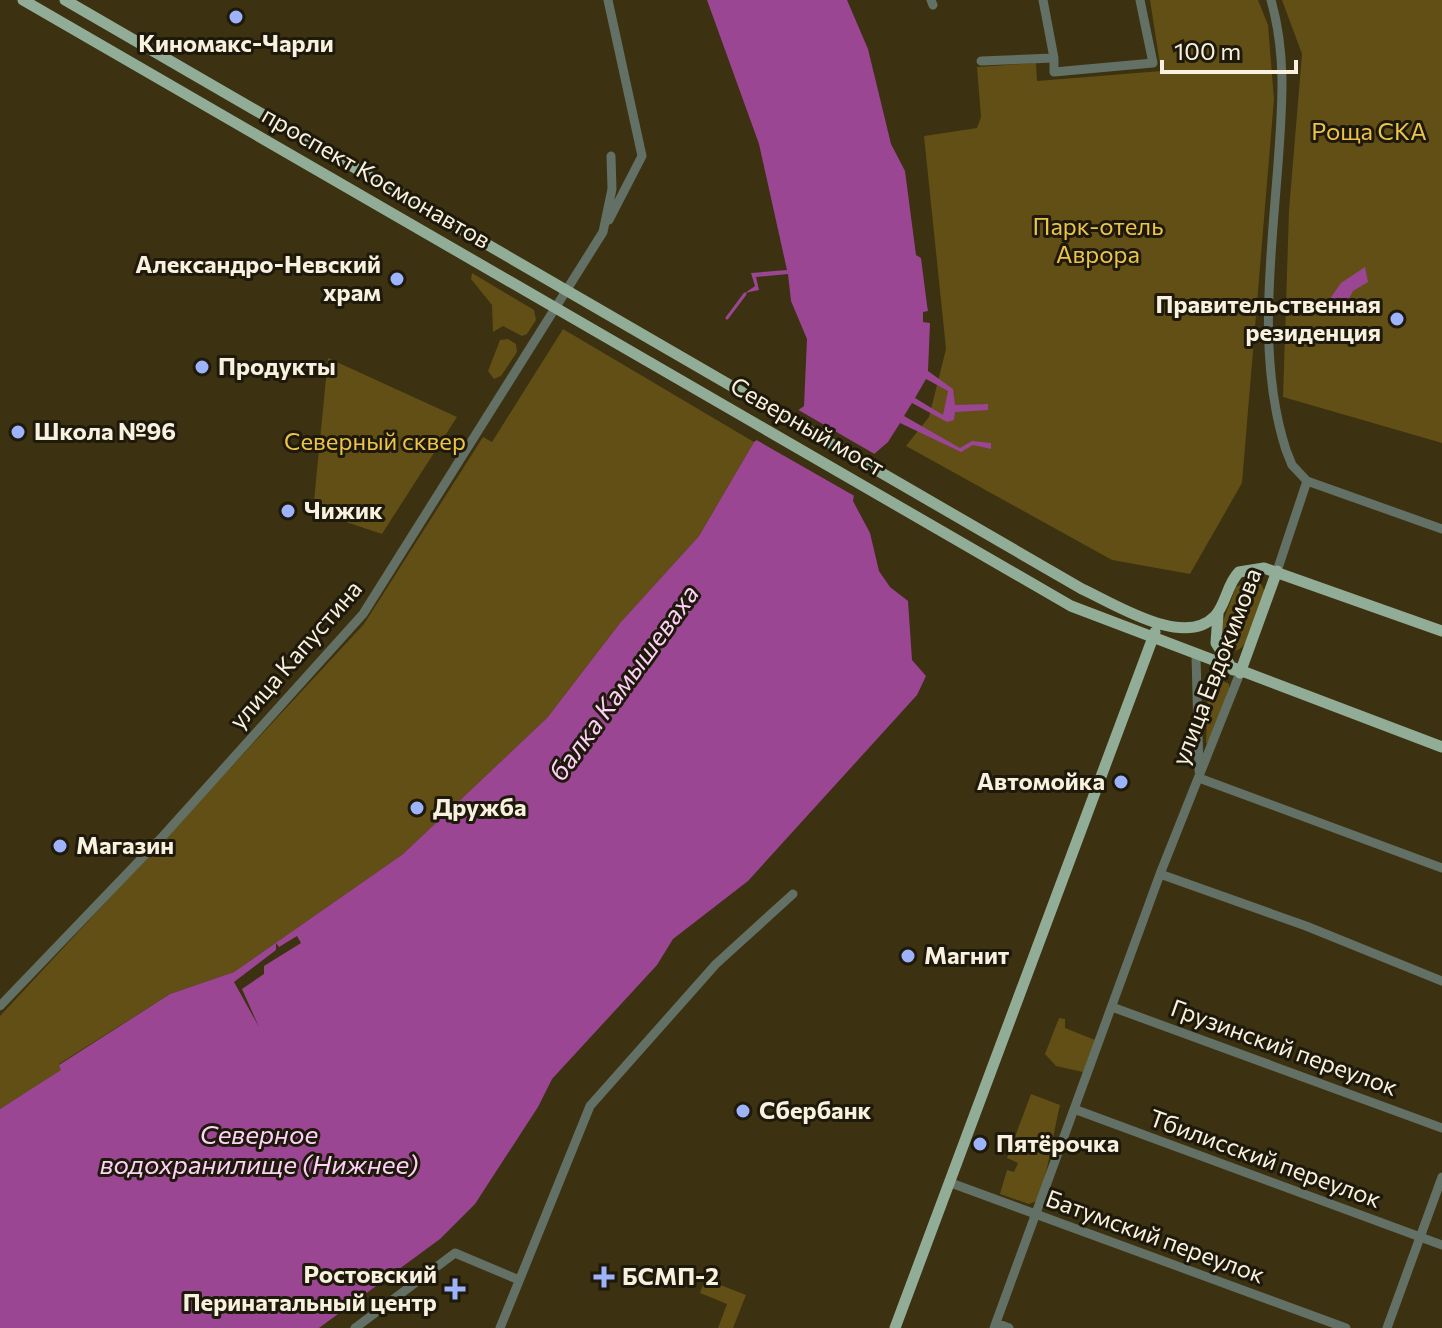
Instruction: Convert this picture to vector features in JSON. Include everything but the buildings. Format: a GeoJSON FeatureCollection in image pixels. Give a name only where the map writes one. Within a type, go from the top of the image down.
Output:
{"type":"FeatureCollection","features":[{"type":"Feature","properties":{"kind":"main road","name":"проспект Космонавтов"},"geometry":{"type":"LineString","coordinates":[[23,0],[706,394]]}},
{"type":"Feature","properties":{"kind":"main road","name":"проспект Космонавтов"},"geometry":{"type":"LineString","coordinates":[[65,0],[717,377]]}},
{"type":"Feature","properties":{"kind":"main road","name":"Северный мост"},"geometry":{"type":"LineString","coordinates":[[717,377],[1082,589],[1167,626]]}},
{"type":"Feature","properties":{"kind":"main road","name":"Северный мост"},"geometry":{"type":"LineString","coordinates":[[706,394],[1071,606],[1151,637]]}},
{"type":"Feature","properties":{"kind":"main road"},"geometry":{"type":"LineString","coordinates":[[1236,672],[1216,643],[1218,613],[1232,579],[1239,572],[1256,568],[1277,571],[1442,631]]}},
{"type":"Feature","properties":{"kind":"main road","name":"улица Евдокимова"},"geometry":{"type":"LineString","coordinates":[[1236,672],[1277,571]]}},
{"type":"Feature","properties":{"kind":"main road"},"geometry":{"type":"LineString","coordinates":[[895,1328],[1151,637],[1156,630],[1167,626],[1193,628],[1218,613]]}},
{"type":"Feature","properties":{"kind":"main road"},"geometry":{"type":"LineString","coordinates":[[1151,637],[1236,672],[1442,747]]}},
{"type":"Feature","properties":{"kind":"street"},"geometry":{"type":"LineString","coordinates":[[603,232],[642,156],[608,0]]}},
{"type":"Feature","properties":{"kind":"street"},"geometry":{"type":"LineString","coordinates":[[1043,0],[1054,72],[1153,63],[1140,0]]}},
{"type":"Feature","properties":{"kind":"street"},"geometry":{"type":"LineString","coordinates":[[1271,0],[1281,36],[1284,89],[1269,371],[1286,450],[1292,465],[1307,481],[1442,529]]}},
{"type":"Feature","properties":{"kind":"street"},"geometry":{"type":"LineString","coordinates":[[981,61],[1054,58]]}},
{"type":"Feature","properties":{"kind":"street","name":"улица Капустина"},"geometry":{"type":"LineString","coordinates":[[0,1006],[163,836],[363,614],[603,232],[612,189],[611,156]]}},
{"type":"Feature","properties":{"kind":"street","name":"улица Евдокимова"},"geometry":{"type":"LineString","coordinates":[[1277,571],[1307,481]]}},
{"type":"Feature","properties":{"kind":"street"},"geometry":{"type":"LineString","coordinates":[[1196,656],[1199,778],[1442,868]]}},
{"type":"Feature","properties":{"kind":"street","name":"улица Евдокимова"},"geometry":{"type":"LineString","coordinates":[[995,1326],[1236,672]]}},
{"type":"Feature","properties":{"kind":"street"},"geometry":{"type":"LineString","coordinates":[[1160,874],[1306,926],[1442,981]]}},
{"type":"Feature","properties":{"kind":"street"},"geometry":{"type":"LineString","coordinates":[[500,1328],[590,1106],[716,964],[793,894]]}},
{"type":"Feature","properties":{"kind":"street","name":"Грузинский переулок"},"geometry":{"type":"LineString","coordinates":[[1112,1007],[1442,1128]]}},
{"type":"Feature","properties":{"kind":"street","name":"Тбилисский переулок"},"geometry":{"type":"LineString","coordinates":[[1074,1109],[1442,1245]]}},
{"type":"Feature","properties":{"kind":"street"},"geometry":{"type":"LineString","coordinates":[[1387,1328],[1442,1177]]}},
{"type":"Feature","properties":{"kind":"street","name":"Батумский переулок"},"geometry":{"type":"LineString","coordinates":[[951,1183],[1346,1328]]}},
{"type":"Feature","properties":{"kind":"street"},"geometry":{"type":"LineString","coordinates":[[355,1328],[455,1253],[519,1280]]}},
{"type":"Feature","properties":{"kind":"street"},"geometry":{"type":"LineString","coordinates":[[995,1326],[1009,1328]]}},
{"type":"Feature","properties":{"kind":"green space","name":"Парк-отель Аврора"},"geometry":{"type":"Polygon","coordinates":[[[1150,0],[1258,0],[1268,25],[1274,99],[1242,483],[1190,574],[1112,560],[906,446],[929,417],[946,349],[924,136],[977,128],[981,117],[977,67],[1036,63],[1037,81],[1161,71],[1150,0]]]}},
{"type":"Feature","properties":{"kind":"green space","name":"Роща СКА"},"geometry":{"type":"Polygon","coordinates":[[[1282,0],[1442,0],[1442,443],[1283,397],[1289,210],[1302,54],[1282,0]]]}},
{"type":"Feature","properties":{"kind":"green space"},"geometry":{"type":"Polygon","coordinates":[[[472,273],[534,310],[536,320],[527,334],[522,336],[503,326],[493,332],[492,305],[471,279],[472,273]]]}},
{"type":"Feature","properties":{"kind":"green space","name":"Дружба"},"geometry":{"type":"Polygon","coordinates":[[[563,329],[754,442],[699,536],[620,623],[547,718],[403,854],[234,972],[170,994],[59,1064],[62,1070],[0,1109],[0,1016],[364,624],[483,437],[492,442],[563,329]]]}},
{"type":"Feature","properties":{"kind":"green space"},"geometry":{"type":"Polygon","coordinates":[[[508,339],[516,344],[517,352],[501,376],[494,379],[488,371],[500,340],[508,339]]]}},
{"type":"Feature","properties":{"kind":"green space","name":"Северный сквер"},"geometry":{"type":"Polygon","coordinates":[[[328,358],[457,417],[382,534],[313,511],[328,358]]]}},
{"type":"Feature","properties":{"kind":"green space"},"geometry":{"type":"Polygon","coordinates":[[[1253,579],[1261,584],[1265,592],[1251,634],[1238,650],[1231,651],[1222,645],[1220,629],[1236,587],[1253,579]]]}},
{"type":"Feature","properties":{"kind":"green space"},"geometry":{"type":"Polygon","coordinates":[[[1215,677],[1229,684],[1229,689],[1209,744],[1206,743],[1208,683],[1215,677]]]}},
{"type":"Feature","properties":{"kind":"green space"},"geometry":{"type":"Polygon","coordinates":[[[1059,1018],[1065,1019],[1065,1028],[1095,1040],[1083,1072],[1056,1066],[1045,1054],[1059,1018]]]}},
{"type":"Feature","properties":{"kind":"green space"},"geometry":{"type":"Polygon","coordinates":[[[1031,1094],[1060,1105],[1041,1189],[1037,1201],[1029,1204],[1000,1194],[1007,1170],[1014,1172],[1018,1163],[1007,1158],[1031,1094]]]}},
{"type":"Feature","properties":{"kind":"green space"},"geometry":{"type":"Polygon","coordinates":[[[705,1279],[746,1295],[733,1328],[718,1328],[727,1304],[700,1293],[705,1279]]]}},
{"type":"Feature","properties":{"kind":"water","name":"Северное водохранилище (Нижнее)"},"geometry":{"type":"Polygon","coordinates":[[[707,0],[847,0],[868,49],[891,144],[905,171],[916,255],[921,258],[928,311],[923,312],[923,322],[930,323],[928,371],[953,389],[955,405],[988,404],[988,410],[955,412],[954,420],[947,422],[912,403],[904,416],[960,448],[972,441],[991,443],[991,449],[973,445],[961,452],[900,423],[888,442],[858,468],[853,501],[870,533],[879,571],[890,587],[908,601],[912,660],[926,676],[917,695],[748,881],[673,939],[657,965],[552,1079],[538,1107],[475,1204],[440,1239],[319,1328],[0,1328],[0,1109],[61,1070],[59,1065],[170,994],[234,972],[403,854],[547,718],[620,623],[699,536],[754,442],[804,406],[807,339],[791,301],[788,274],[756,277],[759,290],[745,293],[755,286],[751,273],[787,270],[759,144],[707,0]],[[926,379],[915,398],[943,415],[948,391],[926,379]]]}},
{"type":"Feature","properties":{"kind":"water"},"geometry":{"type":"Polygon","coordinates":[[[1365,267],[1368,282],[1353,291],[1340,316],[1329,313],[1324,307],[1341,283],[1365,267]]]}},
{"type":"Feature","properties":{"kind":"pier"},"geometry":{"type":"Polygon","coordinates":[[[795,408],[878,456],[861,470],[858,498],[753,438],[795,408]]]}},
{"type":"Feature","properties":{"kind":"pier"},"geometry":{"type":"Polygon","coordinates":[[[297,936],[301,943],[264,966],[264,974],[242,989],[259,1027],[234,982],[276,950],[276,943],[279,947],[297,936]]]}},
{"type":"Feature","properties":{"kind":"waterway"},"geometry":{"type":"LineString","coordinates":[[727,318],[745,294]]}},
{"type":"Feature","properties":{"kind":"place","name":"Киномакс-Чарли"},"geometry":{"type":"Point","coordinates":[236,17]}},
{"type":"Feature","properties":{"kind":"place","name":"Александро-Невский храм"},"geometry":{"type":"Point","coordinates":[397,279]}},
{"type":"Feature","properties":{"kind":"place","name":"Правительственная резиденция"},"geometry":{"type":"Point","coordinates":[1397,319]}},
{"type":"Feature","properties":{"kind":"place","name":"Продукты"},"geometry":{"type":"Point","coordinates":[202,367]}},
{"type":"Feature","properties":{"kind":"place","name":"Школа №96"},"geometry":{"type":"Point","coordinates":[18,432]}},
{"type":"Feature","properties":{"kind":"place","name":"Чижик"},"geometry":{"type":"Point","coordinates":[288,511]}},
{"type":"Feature","properties":{"kind":"place","name":"Автомойка"},"geometry":{"type":"Point","coordinates":[1121,782]}},
{"type":"Feature","properties":{"kind":"place","name":"Дружба"},"geometry":{"type":"Point","coordinates":[417,808]}},
{"type":"Feature","properties":{"kind":"place","name":"Магазин"},"geometry":{"type":"Point","coordinates":[60,846]}},
{"type":"Feature","properties":{"kind":"place","name":"Магнит"},"geometry":{"type":"Point","coordinates":[908,956]}},
{"type":"Feature","properties":{"kind":"place","name":"Сбербанк"},"geometry":{"type":"Point","coordinates":[743,1111]}},
{"type":"Feature","properties":{"kind":"place","name":"Пятёрочка"},"geometry":{"type":"Point","coordinates":[980,1144]}},
{"type":"Feature","properties":{"kind":"place","name":"БСМП-2"},"geometry":{"type":"Point","coordinates":[604,1277]}},
{"type":"Feature","properties":{"kind":"place","name":"Ростовский Перинатальный центр"},"geometry":{"type":"Point","coordinates":[455,1289]}},
{"type":"Feature","properties":{"kind":"water label","name":"балка Камышеваха"},"geometry":{"type":"Point","coordinates":[624,683]}}]}
